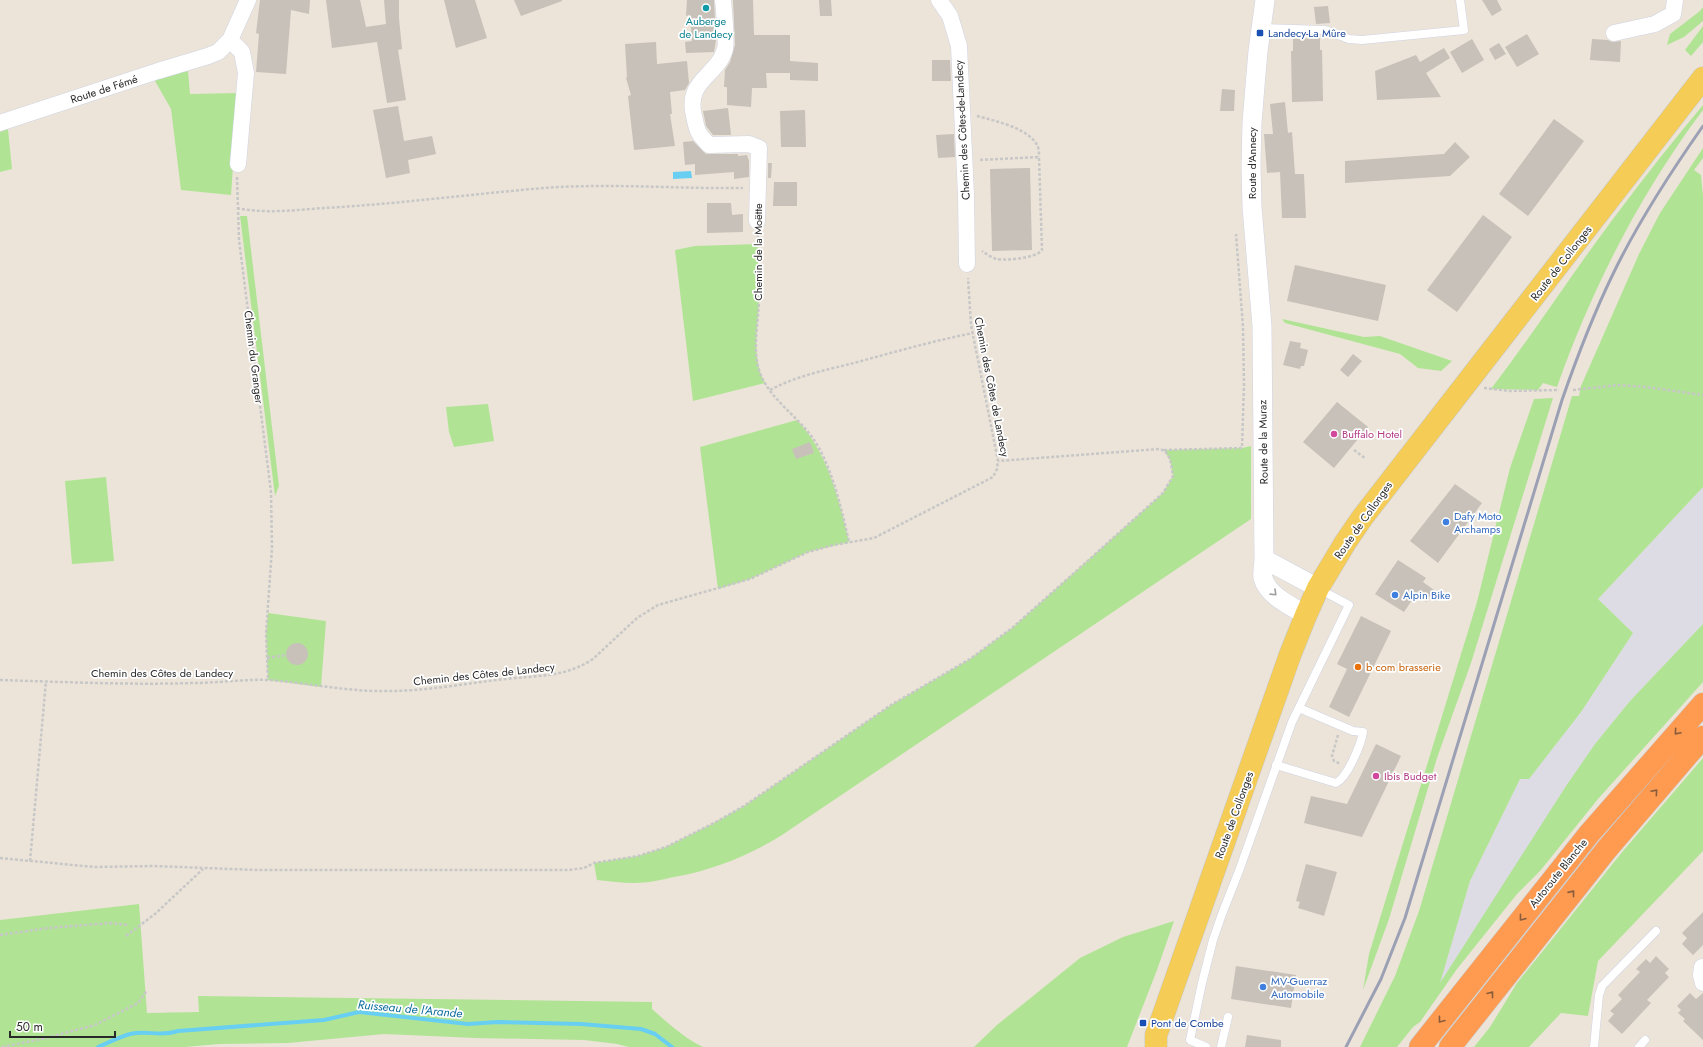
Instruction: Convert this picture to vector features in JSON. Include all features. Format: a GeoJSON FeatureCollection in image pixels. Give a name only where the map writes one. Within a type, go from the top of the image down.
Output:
{"type":"FeatureCollection","features":[{"type":"Feature","properties":{"kind":"highway","name":"Autoroute Blanche"},"geometry":{"type":"LineString","coordinates":[[1420,1047],[1589,834],[1703,704]]}},
{"type":"Feature","properties":{"kind":"highway"},"geometry":{"type":"LineString","coordinates":[[1450,1047],[1607,849],[1703,737]]}},
{"type":"Feature","properties":{"kind":"main road","name":"Route de Collonges"},"geometry":{"type":"LineString","coordinates":[[1153,1043],[1290,656],[1318,588],[1345,543],[1377,497],[1466,385],[1703,78]]}},
{"type":"Feature","properties":{"kind":"street"},"geometry":{"type":"LineString","coordinates":[[238,164],[246,73],[242,52],[230,40],[248,0]]}},
{"type":"Feature","properties":{"kind":"street","name":"Chemin de la Moëtte"},"geometry":{"type":"LineString","coordinates":[[723,0],[725,49],[720,60],[700,83],[693,94],[692,109],[698,133],[709,145],[749,144],[759,148],[757,221]]}},
{"type":"Feature","properties":{"kind":"street","name":"Chemin des Côtes-de-Landecy"},"geometry":{"type":"LineString","coordinates":[[939,0],[950,16],[959,46],[966,195],[967,264]]}},
{"type":"Feature","properties":{"kind":"street","name":"Route d'Annecy"},"geometry":{"type":"LineString","coordinates":[[1262,326],[1252,207],[1251,165],[1252,123],[1265,0]]}},
{"type":"Feature","properties":{"kind":"street"},"geometry":{"type":"LineString","coordinates":[[1614,33],[1655,24],[1673,14],[1675,0]]}},
{"type":"Feature","properties":{"kind":"street","name":"Route de Fémé"},"geometry":{"type":"LineString","coordinates":[[0,123],[208,56],[223,48],[230,40]]}},
{"type":"Feature","properties":{"kind":"street","name":"Route de la Muraz"},"geometry":{"type":"LineString","coordinates":[[1262,326],[1263,577],[1267,585],[1277,596],[1306,615]]}},
{"type":"Feature","properties":{"kind":"street"},"geometry":{"type":"LineString","coordinates":[[1264,559],[1318,588]]}},
{"type":"Feature","properties":{"kind":"lane"},"geometry":{"type":"LineString","coordinates":[[1261,28],[1325,30],[1349,38],[1362,40],[1464,30],[1460,0]]}},
{"type":"Feature","properties":{"kind":"lane"},"geometry":{"type":"LineString","coordinates":[[1206,1047],[1190,1040],[1213,940],[1276,765],[1299,708],[1349,605],[1318,588]]}},
{"type":"Feature","properties":{"kind":"lane"},"geometry":{"type":"LineString","coordinates":[[1276,765],[1334,783],[1342,779],[1362,740],[1363,732],[1353,731],[1299,708]]}},
{"type":"Feature","properties":{"kind":"lane"},"geometry":{"type":"LineString","coordinates":[[1594,1047],[1599,995],[1602,986],[1656,931]]}},
{"type":"Feature","properties":{"kind":"lane"},"geometry":{"type":"LineString","coordinates":[[1222,1047],[1228,1017]]}},
{"type":"Feature","properties":{"kind":"lane"},"geometry":{"type":"LineString","coordinates":[[1639,1047],[1645,1040]]}},
{"type":"Feature","properties":{"kind":"path"},"geometry":{"type":"LineString","coordinates":[[961,109],[969,113],[1006,124],[1026,134],[1038,147],[1042,250],[1040,253],[1032,257],[997,259],[981,250]]}},
{"type":"Feature","properties":{"kind":"path"},"geometry":{"type":"LineString","coordinates":[[980,160],[1039,156]]}},
{"type":"Feature","properties":{"kind":"path","name":"Chemin du Granger"},"geometry":{"type":"LineString","coordinates":[[238,164],[237,208],[239,240],[271,492],[272,517],[266,634],[268,680]]}},
{"type":"Feature","properties":{"kind":"path"},"geometry":{"type":"LineString","coordinates":[[237,208],[265,212],[350,206],[546,188],[628,185],[691,189],[758,188]]}},
{"type":"Feature","properties":{"kind":"path","name":"Chemin de la Moëtte"},"geometry":{"type":"LineString","coordinates":[[757,221],[759,300],[757,358],[760,372],[770,390],[804,427],[816,443],[828,469],[850,542]]}},
{"type":"Feature","properties":{"kind":"path","name":"Chemin des Côtes de Landecy"},"geometry":{"type":"LineString","coordinates":[[0,680],[192,683],[268,680],[354,690],[389,691],[420,689],[562,673],[584,665],[593,659],[637,618],[658,605],[750,579],[808,552],[874,538],[985,482],[996,472],[998,461],[973,333],[967,264]]}},
{"type":"Feature","properties":{"kind":"path"},"geometry":{"type":"LineString","coordinates":[[998,461],[1164,450],[1242,448],[1244,384],[1240,287]]}},
{"type":"Feature","properties":{"kind":"path"},"geometry":{"type":"LineString","coordinates":[[770,390],[781,384],[808,375],[935,341],[973,333]]}},
{"type":"Feature","properties":{"kind":"path"},"geometry":{"type":"LineString","coordinates":[[1466,385],[1510,391],[1559,390]]}},
{"type":"Feature","properties":{"kind":"path"},"geometry":{"type":"LineString","coordinates":[[1573,390],[1618,385],[1646,387],[1703,395]]}},
{"type":"Feature","properties":{"kind":"path"},"geometry":{"type":"LineString","coordinates":[[0,858],[94,868],[154,866],[256,870],[569,870],[584,868],[594,863],[638,856],[666,847],[744,806],[891,705],[952,671],[1012,628],[1163,493],[1173,476],[1170,460],[1164,450]]}},
{"type":"Feature","properties":{"kind":"path"},"geometry":{"type":"LineString","coordinates":[[1354,450],[1366,459]]}},
{"type":"Feature","properties":{"kind":"path"},"geometry":{"type":"LineString","coordinates":[[267,658],[286,655]]}},
{"type":"Feature","properties":{"kind":"path"},"geometry":{"type":"LineString","coordinates":[[30,861],[46,681]]}},
{"type":"Feature","properties":{"kind":"path"},"geometry":{"type":"LineString","coordinates":[[1341,726],[1332,758],[1334,761],[1348,768]]}},
{"type":"Feature","properties":{"kind":"path"},"geometry":{"type":"LineString","coordinates":[[126,936],[155,914],[203,868]]}},
{"type":"Feature","properties":{"kind":"path"},"geometry":{"type":"LineString","coordinates":[[0,935],[48,928],[111,923],[128,925]]}},
{"type":"Feature","properties":{"kind":"path"},"geometry":{"type":"LineString","coordinates":[[2,1047],[42,1039],[95,1025],[138,1003],[147,990]]}},
{"type":"Feature","properties":{"kind":"shaded area"},"geometry":{"type":"Polygon","coordinates":[[[1703,487],[1703,624],[1630,701],[1595,744],[1439,985],[1470,881],[1520,779],[1529,779],[1581,712],[1633,633],[1598,599],[1703,487]]]}},
{"type":"Feature","properties":{"kind":"green space"},"geometry":{"type":"Polygon","coordinates":[[[1703,7],[1703,21],[1684,37],[1667,45],[1670,34],[1703,7]]]}},
{"type":"Feature","properties":{"kind":"green space"},"geometry":{"type":"Polygon","coordinates":[[[1703,26],[1703,42],[1691,56],[1685,50],[1703,26]]]}},
{"type":"Feature","properties":{"kind":"green space"},"geometry":{"type":"Polygon","coordinates":[[[188,71],[190,94],[238,93],[231,195],[181,190],[171,109],[155,81],[164,74],[188,71]]]}},
{"type":"Feature","properties":{"kind":"green space"},"geometry":{"type":"Polygon","coordinates":[[[1703,105],[1703,110],[1680,142],[1638,208],[1602,278],[1557,387],[1543,383],[1538,390],[1491,389],[1613,219],[1657,161],[1703,105]]]}},
{"type":"Feature","properties":{"kind":"green space"},"geometry":{"type":"Polygon","coordinates":[[[8,129],[12,169],[0,172],[0,132],[8,129]]]}},
{"type":"Feature","properties":{"kind":"green space"},"geometry":{"type":"Polygon","coordinates":[[[1703,148],[1703,158],[1694,170],[1701,175],[1703,196],[1703,487],[1598,599],[1633,633],[1581,712],[1529,779],[1520,779],[1470,881],[1440,983],[1566,786],[1595,744],[1630,701],[1703,624],[1703,682],[1598,799],[1540,871],[1517,894],[1457,969],[1420,1022],[1413,1027],[1397,1047],[1360,1047],[1395,976],[1419,911],[1572,396],[1579,396],[1581,386],[1639,254],[1660,213],[1703,148]]]}},
{"type":"Feature","properties":{"kind":"green space"},"geometry":{"type":"Polygon","coordinates":[[[240,216],[247,216],[279,486],[275,496],[240,216]]]}},
{"type":"Feature","properties":{"kind":"green space"},"geometry":{"type":"Polygon","coordinates":[[[758,244],[759,300],[756,342],[758,363],[765,383],[693,401],[675,250],[695,246],[758,244]]]}},
{"type":"Feature","properties":{"kind":"green space"},"geometry":{"type":"Polygon","coordinates":[[[1282,319],[1364,337],[1380,336],[1452,361],[1441,371],[1418,368],[1400,354],[1285,323],[1282,319]]]}},
{"type":"Feature","properties":{"kind":"green space"},"geometry":{"type":"Polygon","coordinates":[[[1553,398],[1471,663],[1437,758],[1389,919],[1363,990],[1369,954],[1477,602],[1510,468],[1534,399],[1553,398]]]}},
{"type":"Feature","properties":{"kind":"green space"},"geometry":{"type":"Polygon","coordinates":[[[488,404],[494,441],[454,447],[449,432],[446,407],[488,404]]]}},
{"type":"Feature","properties":{"kind":"green space"},"geometry":{"type":"Polygon","coordinates":[[[797,420],[817,447],[831,477],[849,542],[808,552],[750,579],[718,589],[700,447],[797,420]]]}},
{"type":"Feature","properties":{"kind":"green space"},"geometry":{"type":"Polygon","coordinates":[[[1251,446],[1251,519],[782,835],[743,856],[688,874],[639,883],[597,880],[594,863],[638,856],[666,847],[714,823],[744,806],[891,705],[970,659],[1012,628],[1163,493],[1173,476],[1170,460],[1164,450],[1242,448],[1251,446]]]}},
{"type":"Feature","properties":{"kind":"green space"},"geometry":{"type":"Polygon","coordinates":[[[106,477],[114,561],[72,564],[65,481],[106,477]]]}},
{"type":"Feature","properties":{"kind":"green space"},"geometry":{"type":"Polygon","coordinates":[[[268,613],[326,621],[321,687],[268,680],[266,634],[268,613]]]}},
{"type":"Feature","properties":{"kind":"green space"},"geometry":{"type":"Polygon","coordinates":[[[1703,758],[1703,851],[1598,961],[1588,1016],[1561,1013],[1529,1047],[1474,1047],[1490,1027],[1517,983],[1623,851],[1703,758]]]}},
{"type":"Feature","properties":{"kind":"green space"},"geometry":{"type":"Polygon","coordinates":[[[139,904],[147,1013],[199,1012],[198,996],[652,1002],[652,1009],[670,1025],[703,1047],[629,1047],[584,1040],[476,1038],[384,1034],[288,1043],[219,1044],[185,1047],[0,1047],[0,920],[139,904]]]}},
{"type":"Feature","properties":{"kind":"green space"},"geometry":{"type":"Polygon","coordinates":[[[1174,921],[1127,1047],[974,1047],[997,1025],[1080,958],[1123,937],[1174,921]]]}},
{"type":"Feature","properties":{"kind":"water"},"geometry":{"type":"Polygon","coordinates":[[[691,171],[692,178],[673,179],[673,172],[691,171]]]}},
{"type":"Feature","properties":{"kind":"building"},"geometry":{"type":"Polygon","coordinates":[[[260,0],[310,0],[309,14],[291,10],[286,74],[256,72],[259,34],[256,33],[260,0]]]}},
{"type":"Feature","properties":{"kind":"building"},"geometry":{"type":"Polygon","coordinates":[[[326,0],[360,0],[366,27],[386,24],[384,0],[399,0],[402,49],[398,50],[406,100],[387,103],[377,42],[332,48],[326,0]]]}},
{"type":"Feature","properties":{"kind":"building"},"geometry":{"type":"Polygon","coordinates":[[[444,0],[475,0],[487,38],[456,48],[444,0]]]}},
{"type":"Feature","properties":{"kind":"building"},"geometry":{"type":"Polygon","coordinates":[[[514,0],[562,0],[562,1],[521,16],[514,0]]]}},
{"type":"Feature","properties":{"kind":"building"},"geometry":{"type":"Polygon","coordinates":[[[687,0],[714,0],[716,40],[714,52],[686,53],[685,42],[692,41],[690,15],[686,16],[687,0]]]}},
{"type":"Feature","properties":{"kind":"building"},"geometry":{"type":"Polygon","coordinates":[[[733,0],[753,0],[754,35],[790,35],[790,61],[818,63],[818,81],[790,80],[790,73],[766,73],[767,88],[752,88],[751,107],[727,105],[727,87],[724,87],[725,70],[730,62],[735,45],[733,0]]]}},
{"type":"Feature","properties":{"kind":"building"},"geometry":{"type":"Polygon","coordinates":[[[819,0],[831,0],[832,16],[820,16],[819,0]]]}},
{"type":"Feature","properties":{"kind":"building"},"geometry":{"type":"Polygon","coordinates":[[[1482,0],[1497,0],[1502,10],[1492,16],[1482,0]]]}},
{"type":"Feature","properties":{"kind":"building"},"geometry":{"type":"Polygon","coordinates":[[[1328,6],[1330,23],[1316,24],[1314,7],[1328,6]]]}},
{"type":"Feature","properties":{"kind":"building"},"geometry":{"type":"Polygon","coordinates":[[[1527,34],[1539,54],[1517,67],[1505,47],[1527,34]]]}},
{"type":"Feature","properties":{"kind":"building"},"geometry":{"type":"Polygon","coordinates":[[[1320,38],[1320,50],[1322,50],[1323,101],[1292,102],[1291,51],[1293,51],[1293,39],[1320,38]]]}},
{"type":"Feature","properties":{"kind":"building"},"geometry":{"type":"Polygon","coordinates":[[[1472,39],[1484,60],[1462,73],[1450,52],[1472,39]]]}},
{"type":"Feature","properties":{"kind":"building"},"geometry":{"type":"Polygon","coordinates":[[[1592,39],[1608,40],[1612,42],[1621,41],[1620,62],[1590,60],[1592,39]]]}},
{"type":"Feature","properties":{"kind":"building"},"geometry":{"type":"Polygon","coordinates":[[[656,42],[657,64],[687,61],[689,83],[685,90],[670,92],[672,114],[670,114],[675,146],[634,150],[628,96],[631,95],[626,78],[625,44],[656,42]]]}},
{"type":"Feature","properties":{"kind":"building"},"geometry":{"type":"Polygon","coordinates":[[[1499,43],[1506,54],[1495,60],[1489,49],[1499,43]]]}},
{"type":"Feature","properties":{"kind":"building"},"geometry":{"type":"Polygon","coordinates":[[[1444,48],[1450,58],[1426,73],[1441,97],[1377,100],[1375,71],[1416,55],[1420,62],[1444,48]]]}},
{"type":"Feature","properties":{"kind":"building"},"geometry":{"type":"Polygon","coordinates":[[[932,60],[950,60],[951,81],[932,81],[932,60]]]}},
{"type":"Feature","properties":{"kind":"building"},"geometry":{"type":"Polygon","coordinates":[[[1222,89],[1235,90],[1234,111],[1220,111],[1222,89]]]}},
{"type":"Feature","properties":{"kind":"building"},"geometry":{"type":"Polygon","coordinates":[[[1285,102],[1288,133],[1292,132],[1295,174],[1304,174],[1306,218],[1282,218],[1280,172],[1267,173],[1264,134],[1273,134],[1270,104],[1285,102]]]}},
{"type":"Feature","properties":{"kind":"building"},"geometry":{"type":"Polygon","coordinates":[[[398,106],[404,141],[432,136],[436,154],[408,160],[410,173],[386,178],[373,110],[398,106]]]}},
{"type":"Feature","properties":{"kind":"building"},"geometry":{"type":"Polygon","coordinates":[[[728,108],[731,135],[713,135],[706,126],[703,111],[728,108]]]}},
{"type":"Feature","properties":{"kind":"building"},"geometry":{"type":"Polygon","coordinates":[[[805,110],[806,147],[781,147],[780,111],[805,110]]]}},
{"type":"Feature","properties":{"kind":"building"},"geometry":{"type":"Polygon","coordinates":[[[1554,119],[1584,141],[1528,216],[1499,194],[1554,119]]]}},
{"type":"Feature","properties":{"kind":"building"},"geometry":{"type":"Polygon","coordinates":[[[954,134],[955,157],[938,158],[936,135],[954,134]]]}},
{"type":"Feature","properties":{"kind":"building"},"geometry":{"type":"Polygon","coordinates":[[[693,141],[706,154],[738,154],[738,156],[747,155],[749,161],[749,177],[734,179],[734,172],[695,175],[695,164],[685,165],[683,142],[693,141]]]}},
{"type":"Feature","properties":{"kind":"building"},"geometry":{"type":"Polygon","coordinates":[[[1455,142],[1470,157],[1450,176],[1345,183],[1345,161],[1444,154],[1455,142]]]}},
{"type":"Feature","properties":{"kind":"building"},"geometry":{"type":"Polygon","coordinates":[[[768,163],[772,163],[771,178],[768,178],[768,163]]]}},
{"type":"Feature","properties":{"kind":"building"},"geometry":{"type":"Polygon","coordinates":[[[1030,168],[1032,250],[992,251],[990,169],[1030,168]]]}},
{"type":"Feature","properties":{"kind":"building"},"geometry":{"type":"Polygon","coordinates":[[[774,182],[797,182],[797,206],[773,206],[774,182]]]}},
{"type":"Feature","properties":{"kind":"building"},"geometry":{"type":"Polygon","coordinates":[[[707,203],[731,203],[732,215],[743,214],[743,232],[707,233],[707,203]]]}},
{"type":"Feature","properties":{"kind":"building"},"geometry":{"type":"Polygon","coordinates":[[[1483,215],[1512,237],[1457,312],[1427,290],[1483,215]]]}},
{"type":"Feature","properties":{"kind":"building"},"geometry":{"type":"Polygon","coordinates":[[[1295,265],[1386,285],[1378,321],[1287,301],[1295,265]]]}},
{"type":"Feature","properties":{"kind":"building"},"geometry":{"type":"Polygon","coordinates":[[[1290,341],[1301,343],[1300,348],[1308,350],[1304,366],[1301,366],[1300,369],[1283,365],[1290,341]]]}},
{"type":"Feature","properties":{"kind":"building"},"geometry":{"type":"Polygon","coordinates":[[[1353,354],[1362,361],[1348,377],[1340,370],[1353,354]]]}},
{"type":"Feature","properties":{"kind":"building","name":"Buffalo Hotel"},"geometry":{"type":"Polygon","coordinates":[[[1337,402],[1368,427],[1334,468],[1303,442],[1337,402]]]}},
{"type":"Feature","properties":{"kind":"building"},"geometry":{"type":"Polygon","coordinates":[[[810,442],[814,453],[796,459],[792,449],[810,442]]]}},
{"type":"Feature","properties":{"kind":"building","name":"Dafy Moto Archamps"},"geometry":{"type":"Polygon","coordinates":[[[1455,484],[1482,503],[1438,563],[1410,541],[1455,484]]]}},
{"type":"Feature","properties":{"kind":"building"},"geometry":{"type":"Polygon","coordinates":[[[1398,560],[1426,578],[1423,582],[1434,590],[1426,602],[1416,594],[1404,612],[1375,594],[1398,560]]]}},
{"type":"Feature","properties":{"kind":"building","name":"b com brasserie"},"geometry":{"type":"Polygon","coordinates":[[[1361,616],[1391,631],[1349,717],[1329,707],[1347,669],[1337,664],[1361,616]]]}},
{"type":"Feature","properties":{"kind":"building"},"geometry":{"type":"Polygon","coordinates":[[[293,643],[301,643],[308,650],[308,658],[301,665],[293,665],[286,658],[286,650],[293,643]]]}},
{"type":"Feature","properties":{"kind":"building","name":"Ibis Budget"},"geometry":{"type":"Polygon","coordinates":[[[1376,744],[1401,756],[1362,837],[1304,823],[1311,796],[1347,804],[1376,744]]]}},
{"type":"Feature","properties":{"kind":"building"},"geometry":{"type":"Polygon","coordinates":[[[1306,864],[1337,872],[1324,916],[1298,908],[1300,902],[1296,901],[1306,864]]]}},
{"type":"Feature","properties":{"kind":"building"},"geometry":{"type":"Polygon","coordinates":[[[1703,912],[1703,945],[1693,955],[1682,944],[1687,938],[1682,933],[1703,912]]]}},
{"type":"Feature","properties":{"kind":"building"},"geometry":{"type":"Polygon","coordinates":[[[1656,956],[1669,969],[1665,973],[1669,977],[1647,1000],[1651,1003],[1622,1034],[1608,1021],[1614,1014],[1610,1011],[1622,999],[1618,995],[1640,972],[1636,969],[1646,959],[1650,963],[1656,956]]]}},
{"type":"Feature","properties":{"kind":"building","name":"MV-Guerraz Automobile"},"geometry":{"type":"Polygon","coordinates":[[[1236,966],[1296,975],[1291,1008],[1231,999],[1236,966]]]}},
{"type":"Feature","properties":{"kind":"building"},"geometry":{"type":"Polygon","coordinates":[[[1690,993],[1696,999],[1703,993],[1703,1040],[1683,1021],[1685,1019],[1678,1013],[1681,1010],[1677,1006],[1690,993]]]}},
{"type":"Feature","properties":{"kind":"building"},"geometry":{"type":"Polygon","coordinates":[[[1247,1035],[1281,1040],[1281,1047],[1245,1047],[1247,1035]]]}},
{"type":"Feature","properties":{"kind":"waterway","name":"Ruisseau de l'Arande"},"geometry":{"type":"LineString","coordinates":[[98,1047],[136,1033],[171,1033],[178,1031],[324,1020],[359,1012],[468,1024],[497,1022],[581,1024],[641,1029],[655,1034],[672,1047]]}},
{"type":"Feature","properties":{"kind":"railway"},"geometry":{"type":"LineString","coordinates":[[1346,1047],[1381,979],[1405,918],[1562,400],[1579,352],[1606,289],[1633,236],[1667,180],[1703,126]]}},
{"type":"Feature","properties":{"kind":"place","name":"Auberge de Landecy"},"geometry":{"type":"Point","coordinates":[706,8]}},
{"type":"Feature","properties":{"kind":"place","name":"Landecy-La Mûre"},"geometry":{"type":"Point","coordinates":[1260,33]}},
{"type":"Feature","properties":{"kind":"place","name":"Buffalo Hotel"},"geometry":{"type":"Point","coordinates":[1334,434]}},
{"type":"Feature","properties":{"kind":"place","name":"Dafy Moto Archamps"},"geometry":{"type":"Point","coordinates":[1446,522]}},
{"type":"Feature","properties":{"kind":"place","name":"Alpin Bike"},"geometry":{"type":"Point","coordinates":[1395,595]}},
{"type":"Feature","properties":{"kind":"place","name":"b com brasserie"},"geometry":{"type":"Point","coordinates":[1358,667]}},
{"type":"Feature","properties":{"kind":"place","name":"Ibis Budget"},"geometry":{"type":"Point","coordinates":[1376,776]}},
{"type":"Feature","properties":{"kind":"place","name":"MV-Guerraz Automobile"},"geometry":{"type":"Point","coordinates":[1263,987]}},
{"type":"Feature","properties":{"kind":"place","name":"Pont de Combe"},"geometry":{"type":"Point","coordinates":[1143,1023]}}]}
